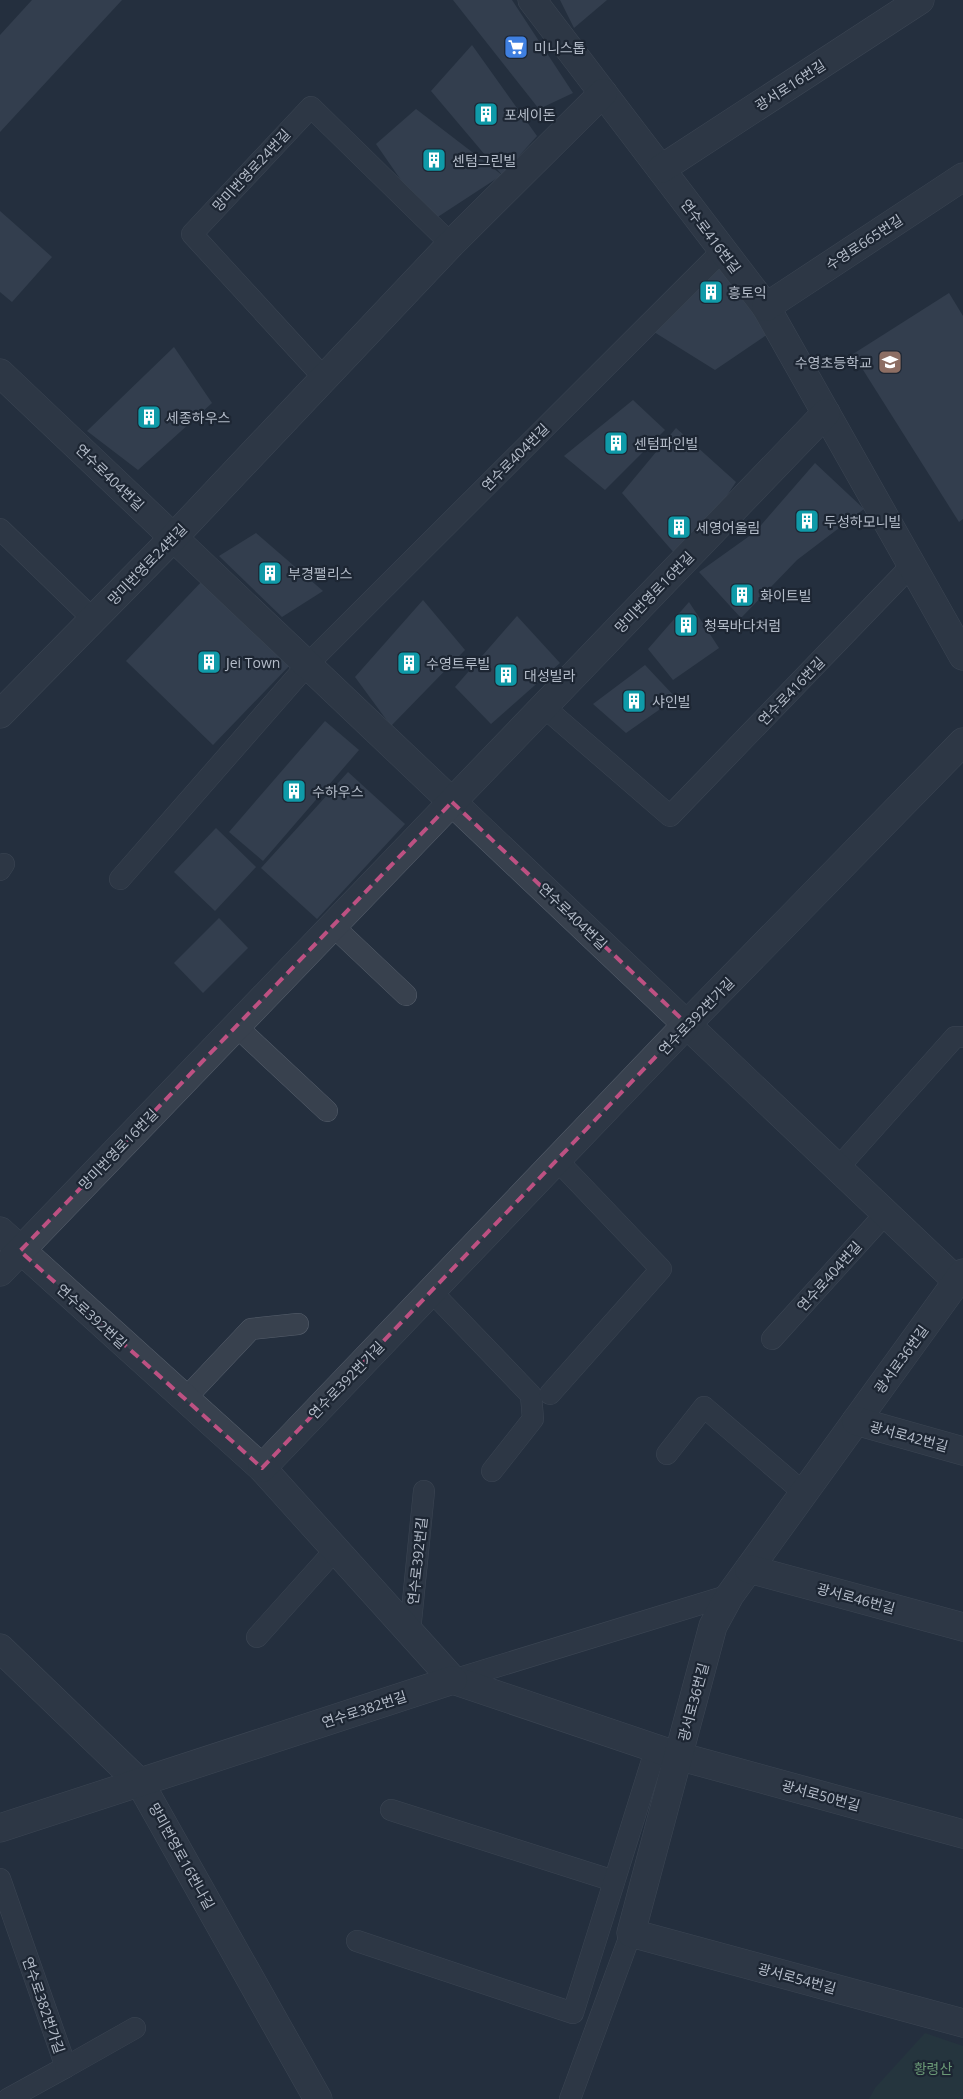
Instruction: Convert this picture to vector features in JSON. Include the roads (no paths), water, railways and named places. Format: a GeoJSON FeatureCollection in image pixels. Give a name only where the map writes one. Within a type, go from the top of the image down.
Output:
{"type":"FeatureCollection","features":[{"type":"Feature","properties":{"kind":"street","name":"연수로416번길"},"geometry":{"type":"LineString","coordinates":[[532,0],[766,307],[963,656]]}},
{"type":"Feature","properties":{"kind":"street","name":"광서로16번길"},"geometry":{"type":"LineString","coordinates":[[661,169],[920,0]]}},
{"type":"Feature","properties":{"kind":"street","name":"망미번영로24번길"},"geometry":{"type":"LineString","coordinates":[[0,714],[174,538],[452,244],[603,93]]}},
{"type":"Feature","properties":{"kind":"street","name":"수영로665번길"},"geometry":{"type":"LineString","coordinates":[[766,307],[963,177]]}},
{"type":"Feature","properties":{"kind":"street","name":"연수로404번길"},"geometry":{"type":"LineString","coordinates":[[0,373],[838,1168],[961,1279]]}},
{"type":"Feature","properties":{"kind":"street","name":"망미번영로16번길"},"geometry":{"type":"LineString","coordinates":[[0,1272],[826,413]]}},
{"type":"Feature","properties":{"kind":"street","name":"연수로392번가길"},"geometry":{"type":"LineString","coordinates":[[262,1468],[687,1024],[963,742]]}},
{"type":"Feature","properties":{"kind":"street","name":"연수로392번길"},"geometry":{"type":"LineString","coordinates":[[0,1232],[262,1468],[453,1680]]}},
{"type":"Feature","properties":{"kind":"street","name":"광서로36번길"},"geometry":{"type":"LineString","coordinates":[[631,1933],[667,1752],[713,1626],[730,1595],[961,1279]]}},
{"type":"Feature","properties":{"kind":"street","name":"광서로42번길"},"geometry":{"type":"LineString","coordinates":[[856,1421],[963,1451]]}},
{"type":"Feature","properties":{"kind":"street","name":"광서로46번길"},"geometry":{"type":"LineString","coordinates":[[749,1569],[963,1627]]}},
{"type":"Feature","properties":{"kind":"street","name":"망미번영로16번나길"},"geometry":{"type":"LineString","coordinates":[[0,1648],[140,1783],[318,2099]]}},
{"type":"Feature","properties":{"kind":"street","name":"광서로50번길"},"geometry":{"type":"LineString","coordinates":[[453,1680],[667,1752],[963,1834]]}},
{"type":"Feature","properties":{"kind":"street","name":"연수로382번길"},"geometry":{"type":"LineString","coordinates":[[0,1828],[453,1680]]}},
{"type":"Feature","properties":{"kind":"street","name":"광서로54번길"},"geometry":{"type":"LineString","coordinates":[[631,1933],[963,2023]]}},
{"type":"Feature","properties":{"kind":"lane","name":"망미번영로24번길"},"geometry":{"type":"LineString","coordinates":[[324,378],[192,234],[311,107],[452,244]]}},
{"type":"Feature","properties":{"kind":"lane","name":"연수로404번길"},"geometry":{"type":"LineString","coordinates":[[120,879],[308,664],[722,250]]}},
{"type":"Feature","properties":{"kind":"lane"},"geometry":{"type":"LineString","coordinates":[[0,529],[93,619]]}},
{"type":"Feature","properties":{"kind":"lane","name":"연수로416번길"},"geometry":{"type":"LineString","coordinates":[[544,706],[670,816],[912,565]]}},
{"type":"Feature","properties":{"kind":"lane"},"geometry":{"type":"LineString","coordinates":[[333,926],[406,995]]}},
{"type":"Feature","properties":{"kind":"lane"},"geometry":{"type":"LineString","coordinates":[[236,1026],[327,1111]]}},
{"type":"Feature","properties":{"kind":"lane"},"geometry":{"type":"LineString","coordinates":[[838,1168],[955,1037],[963,1037]]}},
{"type":"Feature","properties":{"kind":"lane"},"geometry":{"type":"LineString","coordinates":[[550,1394],[661,1269],[557,1160]]}},
{"type":"Feature","properties":{"kind":"lane","name":"연수로404번길"},"geometry":{"type":"LineString","coordinates":[[772,1339],[886,1213]]}},
{"type":"Feature","properties":{"kind":"lane"},"geometry":{"type":"LineString","coordinates":[[431,1291],[531,1395],[533,1420],[492,1471]]}},
{"type":"Feature","properties":{"kind":"lane"},"geometry":{"type":"LineString","coordinates":[[185,1399],[252,1329],[298,1324]]}},
{"type":"Feature","properties":{"kind":"lane"},"geometry":{"type":"LineString","coordinates":[[667,1454],[704,1407],[804,1493]]}},
{"type":"Feature","properties":{"kind":"lane","name":"연수로392번길"},"geometry":{"type":"LineString","coordinates":[[410,1631],[424,1491]]}},
{"type":"Feature","properties":{"kind":"lane"},"geometry":{"type":"LineString","coordinates":[[257,1637],[336,1549]]}},
{"type":"Feature","properties":{"kind":"lane","name":"연수로382번길"},"geometry":{"type":"LineString","coordinates":[[453,1680],[730,1595]]}},
{"type":"Feature","properties":{"kind":"lane"},"geometry":{"type":"LineString","coordinates":[[357,1942],[573,2013],[614,1881],[667,1752]]}},
{"type":"Feature","properties":{"kind":"lane"},"geometry":{"type":"LineString","coordinates":[[391,1810],[614,1881]]}},
{"type":"Feature","properties":{"kind":"lane","name":"연수로382번가길"},"geometry":{"type":"LineString","coordinates":[[0,1879],[66,2067],[8,2099]]}},
{"type":"Feature","properties":{"kind":"lane"},"geometry":{"type":"LineString","coordinates":[[570,2099],[631,1933]]}},
{"type":"Feature","properties":{"kind":"lane"},"geometry":{"type":"LineString","coordinates":[[66,2067],[135,2028]]}},
{"type":"Feature","properties":{"kind":"place","name":"미니스톱"},"geometry":{"type":"Point","coordinates":[516,47]}},
{"type":"Feature","properties":{"kind":"place","name":"포세이돈"},"geometry":{"type":"Point","coordinates":[486,114]}},
{"type":"Feature","properties":{"kind":"place","name":"센텀그린빌"},"geometry":{"type":"Point","coordinates":[434,160]}},
{"type":"Feature","properties":{"kind":"place","name":"흥토익"},"geometry":{"type":"Point","coordinates":[711,292]}},
{"type":"Feature","properties":{"kind":"place","name":"수영초등학교"},"geometry":{"type":"Point","coordinates":[890,362]}},
{"type":"Feature","properties":{"kind":"place","name":"세종하우스"},"geometry":{"type":"Point","coordinates":[149,417]}},
{"type":"Feature","properties":{"kind":"place","name":"센텀파인빌"},"geometry":{"type":"Point","coordinates":[616,443]}},
{"type":"Feature","properties":{"kind":"place","name":"두성하모니빌"},"geometry":{"type":"Point","coordinates":[807,521]}},
{"type":"Feature","properties":{"kind":"place","name":"세영어울림"},"geometry":{"type":"Point","coordinates":[679,527]}},
{"type":"Feature","properties":{"kind":"place","name":"부경팰리스"},"geometry":{"type":"Point","coordinates":[270,573]}},
{"type":"Feature","properties":{"kind":"place","name":"화이트빌"},"geometry":{"type":"Point","coordinates":[742,595]}},
{"type":"Feature","properties":{"kind":"place","name":"청목바다처럼"},"geometry":{"type":"Point","coordinates":[686,625]}},
{"type":"Feature","properties":{"kind":"place","name":"Jei Town"},"geometry":{"type":"Point","coordinates":[209,662]}},
{"type":"Feature","properties":{"kind":"place","name":"수영트루빌"},"geometry":{"type":"Point","coordinates":[409,663]}},
{"type":"Feature","properties":{"kind":"place","name":"대성빌라"},"geometry":{"type":"Point","coordinates":[506,675]}},
{"type":"Feature","properties":{"kind":"place","name":"샤인빌"},"geometry":{"type":"Point","coordinates":[634,701]}},
{"type":"Feature","properties":{"kind":"place","name":"수하우스"},"geometry":{"type":"Point","coordinates":[294,791]}},
{"type":"Feature","properties":{"kind":"park label","name":"황령산"},"geometry":{"type":"Point","coordinates":[933,2068]}}]}
